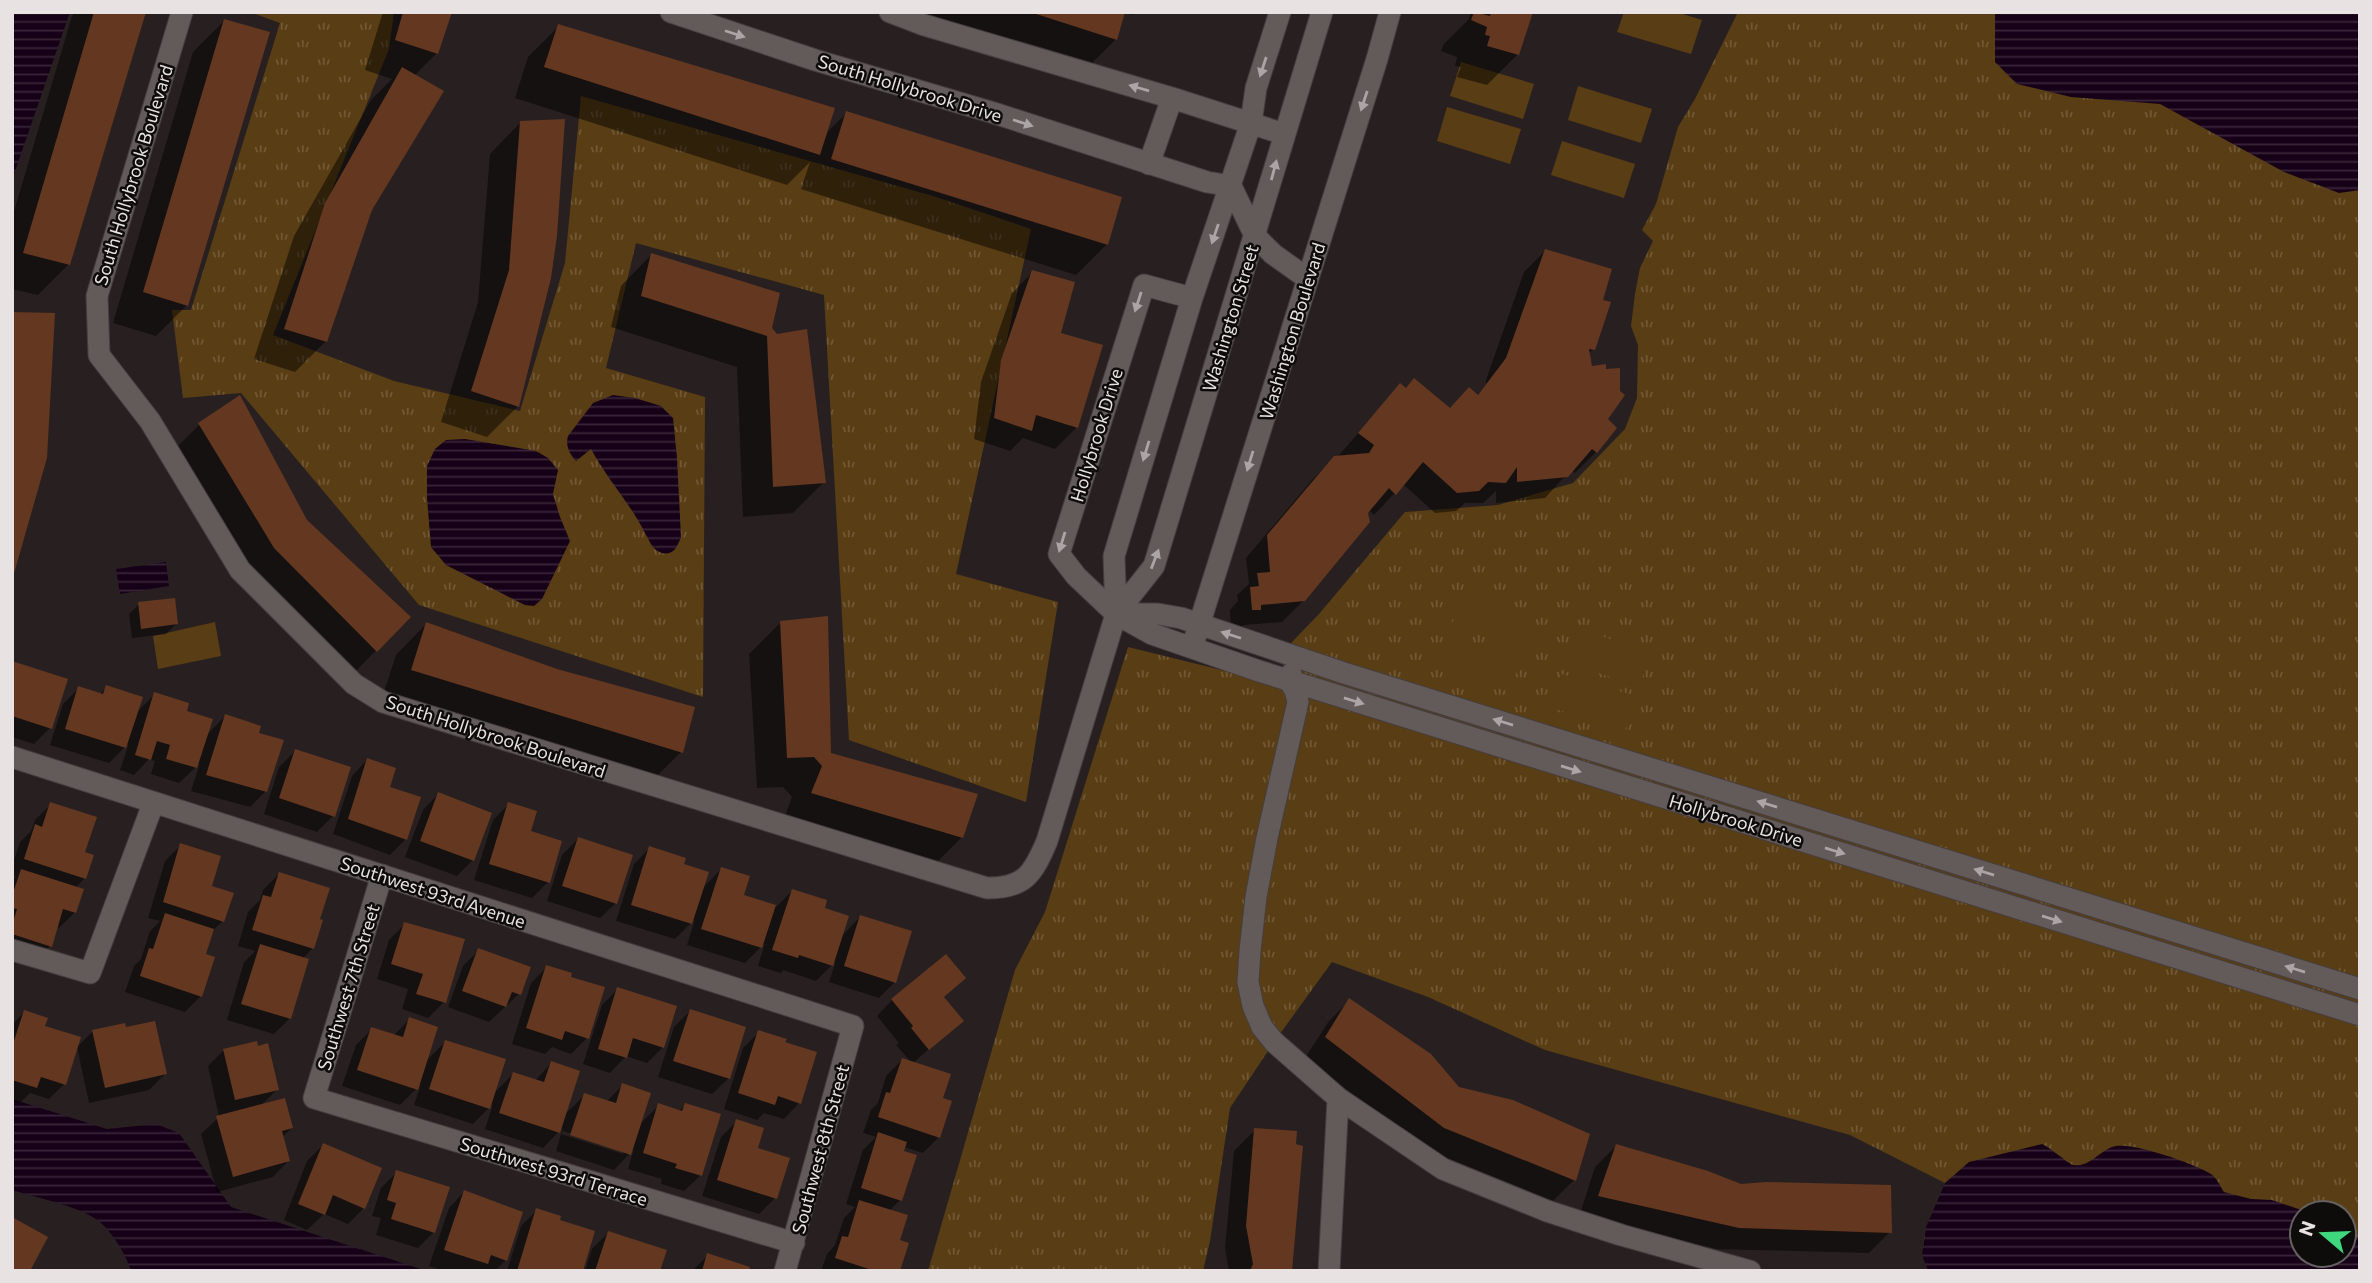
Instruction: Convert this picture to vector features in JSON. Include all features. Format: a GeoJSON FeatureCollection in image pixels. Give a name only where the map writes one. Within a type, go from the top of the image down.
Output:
{"type":"FeatureCollection","features":[{"type":"Feature","properties":{"kind":"street","name":"South Hollybrook Boulevard"},"geometry":{"type":"LineString","coordinates":[[183,12],[97,296],[99,355],[150,421],[240,570],[354,684],[383,702],[987,888],[1005,888],[1020,883]]}},
{"type":"Feature","properties":{"kind":"street","name":"South Hollybrook Drive"},"geometry":{"type":"LineString","coordinates":[[671,12],[815,60],[994,113],[1149,164],[1207,182],[1231,186]]}},
{"type":"Feature","properties":{"kind":"street"},"geometry":{"type":"LineString","coordinates":[[890,12],[924,25],[1284,134]]}},
{"type":"Feature","properties":{"kind":"street","name":"Washington Street"},"geometry":{"type":"LineString","coordinates":[[1020,883],[1032,871],[1047,841],[1116,614],[1114,556],[1192,299],[1251,123],[1256,88],[1280,12]]}},
{"type":"Feature","properties":{"kind":"street","name":"Washington Street"},"geometry":{"type":"LineString","coordinates":[[1116,614],[1154,566],[1322,12]]}},
{"type":"Feature","properties":{"kind":"street","name":"Washington Boulevard"},"geometry":{"type":"LineString","coordinates":[[1191,649],[1390,12]]}},
{"type":"Feature","properties":{"kind":"street"},"geometry":{"type":"LineString","coordinates":[[1149,164],[1172,98]]}},
{"type":"Feature","properties":{"kind":"street"},"geometry":{"type":"LineString","coordinates":[[1231,186],[1255,236],[1273,254],[1308,279]]}},
{"type":"Feature","properties":{"kind":"street","name":"Hollybrook Drive"},"geometry":{"type":"LineString","coordinates":[[1192,299],[1144,285],[1059,554],[1076,576],[1116,614],[1152,634],[1289,681],[2360,1015]]}},
{"type":"Feature","properties":{"kind":"street","name":"Hollybrook Drive"},"geometry":{"type":"LineString","coordinates":[[1116,614],[1158,614],[1199,624],[1371,681],[2360,989]]}},
{"type":"Feature","properties":{"kind":"street"},"geometry":{"type":"LineString","coordinates":[[1296,656],[1289,681],[1296,690],[1298,702],[1255,897],[1248,982],[1253,1006],[1262,1027],[1274,1042],[1338,1098],[1443,1169],[1547,1211],[1621,1236],[1751,1271]]}},
{"type":"Feature","properties":{"kind":"street","name":"Southwest 93rd Avenue"},"geometry":{"type":"LineString","coordinates":[[12,757],[853,1026]]}},
{"type":"Feature","properties":{"kind":"street"},"geometry":{"type":"LineString","coordinates":[[12,950],[90,973],[153,803]]}},
{"type":"Feature","properties":{"kind":"street","name":"Southwest 7th Street"},"geometry":{"type":"LineString","coordinates":[[314,1098],[382,875]]}},
{"type":"Feature","properties":{"kind":"street","name":"Southwest 8th Street"},"geometry":{"type":"LineString","coordinates":[[785,1271],[853,1026]]}},
{"type":"Feature","properties":{"kind":"street","name":"Southwest 93rd Terrace"},"geometry":{"type":"LineString","coordinates":[[314,1098],[794,1243]]}},
{"type":"Feature","properties":{"kind":"street"},"geometry":{"type":"LineString","coordinates":[[1329,1271],[1338,1098]]}},
{"type":"Feature","properties":{"kind":"green space"},"geometry":{"type":"Polygon","coordinates":[[[250,12],[394,12],[389,49],[273,335],[394,381],[520,411],[565,263],[581,96],[933,196],[1031,229],[956,574],[1058,602],[1026,802],[849,740],[824,295],[636,243],[606,368],[705,397],[703,697],[419,605],[241,393],[183,398],[172,310],[191,310],[280,23],[250,12]]]}},
{"type":"Feature","properties":{"kind":"green space"},"geometry":{"type":"Polygon","coordinates":[[[1624,12],[1676,12],[1702,20],[1691,54],[1617,32],[1624,12]]]}},
{"type":"Feature","properties":{"kind":"green space"},"geometry":{"type":"Polygon","coordinates":[[[1738,12],[2360,12],[2360,1271],[1928,1271],[1925,1236],[1945,1183],[1850,1135],[1545,1050],[1428,997],[1332,962],[1230,1108],[1203,1271],[928,1271],[1015,970],[1045,912],[1128,647],[1266,681],[1284,668],[1292,642],[1405,512],[1498,505],[1573,483],[1625,429],[1637,398],[1638,345],[1631,326],[1640,268],[1653,241],[1642,230],[1656,204],[1678,127],[1695,99],[1738,12]]]}},
{"type":"Feature","properties":{"kind":"green space"},"geometry":{"type":"Polygon","coordinates":[[[1461,62],[1534,84],[1523,119],[1450,96],[1461,62]]]}},
{"type":"Feature","properties":{"kind":"green space"},"geometry":{"type":"Polygon","coordinates":[[[1578,86],[1652,109],[1641,143],[1568,120],[1578,86]]]}},
{"type":"Feature","properties":{"kind":"green space"},"geometry":{"type":"Polygon","coordinates":[[[1447,107],[1521,129],[1510,164],[1437,141],[1447,107]]]}},
{"type":"Feature","properties":{"kind":"green space"},"geometry":{"type":"Polygon","coordinates":[[[1562,141],[1635,164],[1624,198],[1551,175],[1562,141]]]}},
{"type":"Feature","properties":{"kind":"green space"},"geometry":{"type":"Polygon","coordinates":[[[1462,590],[1535,613],[1525,647],[1452,625],[1462,590]]]}},
{"type":"Feature","properties":{"kind":"green space"},"geometry":{"type":"Polygon","coordinates":[[[215,622],[221,656],[158,669],[153,636],[215,622]]]}},
{"type":"Feature","properties":{"kind":"green space"},"geometry":{"type":"Polygon","coordinates":[[[1577,629],[1650,651],[1640,686],[1566,663],[1577,629]]]}},
{"type":"Feature","properties":{"kind":"green space"},"geometry":{"type":"Polygon","coordinates":[[[1447,635],[1521,658],[1510,692],[1437,670],[1447,635]]]}},
{"type":"Feature","properties":{"kind":"green space"},"geometry":{"type":"Polygon","coordinates":[[[1562,674],[1636,696],[1625,731],[1552,708],[1562,674]]]}},
{"type":"Feature","properties":{"kind":"shaded area"},"geometry":{"type":"Polygon","coordinates":[[[12,12],[70,12],[12,180],[12,12]]]}},
{"type":"Feature","properties":{"kind":"shaded area"},"geometry":{"type":"Polygon","coordinates":[[[1995,12],[2360,12],[2360,190],[2339,193],[2284,172],[2160,104],[2071,97],[2017,84],[1995,62],[1995,12]]]}},
{"type":"Feature","properties":{"kind":"shaded area"},"geometry":{"type":"Polygon","coordinates":[[[613,395],[661,406],[673,418],[681,537],[670,553],[659,552],[652,545],[591,449],[576,461],[569,450],[568,436],[593,403],[613,395]]]}},
{"type":"Feature","properties":{"kind":"shaded area"},"geometry":{"type":"Polygon","coordinates":[[[465,439],[536,451],[548,458],[558,470],[553,494],[570,541],[542,599],[534,606],[525,605],[446,565],[431,547],[427,466],[435,449],[446,440],[465,439]]]}},
{"type":"Feature","properties":{"kind":"shaded area"},"geometry":{"type":"Polygon","coordinates":[[[166,562],[169,586],[120,594],[116,569],[166,562]]]}},
{"type":"Feature","properties":{"kind":"shaded area"},"geometry":{"type":"Polygon","coordinates":[[[12,1099],[107,1129],[156,1124],[179,1133],[231,1207],[427,1271],[131,1271],[115,1239],[94,1218],[84,1212],[12,1190],[12,1099]]]}},
{"type":"Feature","properties":{"kind":"shaded area"},"geometry":{"type":"Polygon","coordinates":[[[2042,1144],[2073,1165],[2084,1164],[2107,1149],[2120,1146],[2162,1154],[2213,1176],[2224,1192],[2288,1205],[2288,1269],[2358,1269],[2360,1237],[2360,1271],[1928,1271],[1922,1255],[1926,1227],[1945,1183],[1969,1162],[2042,1144]]]}},
{"type":"Feature","properties":{"kind":"building"},"geometry":{"type":"Polygon","coordinates":[[[94,12],[146,12],[70,265],[23,253],[94,12]]]}},
{"type":"Feature","properties":{"kind":"building"},"geometry":{"type":"Polygon","coordinates":[[[403,12],[452,12],[438,54],[395,40],[403,12]]]}},
{"type":"Feature","properties":{"kind":"building"},"geometry":{"type":"Polygon","coordinates":[[[1030,12],[1125,12],[1117,40],[1030,12]]]}},
{"type":"Feature","properties":{"kind":"building"},"geometry":{"type":"Polygon","coordinates":[[[1474,12],[1490,16],[1491,12],[1533,12],[1519,55],[1487,46],[1490,36],[1485,35],[1487,27],[1471,20],[1474,12]]]}},
{"type":"Feature","properties":{"kind":"building"},"geometry":{"type":"Polygon","coordinates":[[[224,19],[270,32],[188,306],[143,292],[224,19]]]}},
{"type":"Feature","properties":{"kind":"building"},"geometry":{"type":"Polygon","coordinates":[[[558,24],[835,108],[820,155],[544,67],[558,24]]]}},
{"type":"Feature","properties":{"kind":"building"},"geometry":{"type":"Polygon","coordinates":[[[402,67],[444,91],[372,210],[327,342],[284,329],[325,203],[402,67]]]}},
{"type":"Feature","properties":{"kind":"building"},"geometry":{"type":"Polygon","coordinates":[[[846,111],[1122,197],[1108,245],[831,159],[846,111]]]}},
{"type":"Feature","properties":{"kind":"building"},"geometry":{"type":"Polygon","coordinates":[[[565,119],[557,236],[551,278],[519,407],[471,391],[509,270],[520,121],[565,119]]]}},
{"type":"Feature","properties":{"kind":"building"},"geometry":{"type":"Polygon","coordinates":[[[1545,249],[1612,269],[1603,300],[1611,302],[1595,350],[1589,349],[1592,366],[1606,364],[1606,369],[1620,368],[1620,391],[1625,395],[1608,419],[1617,428],[1597,453],[1592,449],[1568,477],[1517,482],[1517,467],[1506,483],[1488,482],[1479,491],[1457,493],[1423,462],[1396,495],[1389,488],[1368,513],[1370,522],[1305,601],[1261,605],[1261,610],[1252,610],[1250,587],[1259,586],[1257,573],[1270,572],[1267,535],[1334,456],[1369,453],[1374,445],[1358,433],[1400,383],[1406,388],[1414,378],[1450,408],[1469,387],[1478,395],[1506,358],[1545,249]]]}},
{"type":"Feature","properties":{"kind":"building"},"geometry":{"type":"Polygon","coordinates":[[[651,253],[780,293],[772,328],[777,334],[807,329],[826,483],[773,487],[767,336],[641,296],[651,253]]]}},
{"type":"Feature","properties":{"kind":"building"},"geometry":{"type":"Polygon","coordinates":[[[1032,270],[1075,282],[1061,333],[1103,345],[1078,428],[1036,415],[1032,431],[994,418],[1001,360],[1032,270]]]}},
{"type":"Feature","properties":{"kind":"building"},"geometry":{"type":"Polygon","coordinates":[[[12,312],[55,313],[47,458],[13,577],[12,312]]]}},
{"type":"Feature","properties":{"kind":"building"},"geometry":{"type":"Polygon","coordinates":[[[240,395],[307,520],[411,617],[377,652],[274,548],[198,423],[240,395]]]}},
{"type":"Feature","properties":{"kind":"building"},"geometry":{"type":"Polygon","coordinates":[[[175,598],[178,624],[141,629],[138,602],[175,598]]]}},
{"type":"Feature","properties":{"kind":"building"},"geometry":{"type":"Polygon","coordinates":[[[828,616],[831,753],[978,794],[963,838],[811,793],[822,766],[814,757],[787,758],[780,621],[828,616]]]}},
{"type":"Feature","properties":{"kind":"building"},"geometry":{"type":"Polygon","coordinates":[[[426,622],[557,669],[695,707],[683,753],[411,670],[426,622]]]}},
{"type":"Feature","properties":{"kind":"building"},"geometry":{"type":"Polygon","coordinates":[[[12,661],[68,679],[52,729],[12,716],[12,661]]]}},
{"type":"Feature","properties":{"kind":"building"},"geometry":{"type":"Polygon","coordinates":[[[106,685],[143,697],[126,748],[65,729],[78,686],[103,694],[106,685]]]}},
{"type":"Feature","properties":{"kind":"building"},"geometry":{"type":"Polygon","coordinates":[[[154,692],[189,703],[187,711],[213,719],[197,768],[166,759],[170,745],[157,741],[151,760],[135,755],[154,692]]]}},
{"type":"Feature","properties":{"kind":"building"},"geometry":{"type":"Polygon","coordinates":[[[225,714],[261,726],[259,733],[284,740],[267,792],[206,775],[225,714]]]}},
{"type":"Feature","properties":{"kind":"building"},"geometry":{"type":"Polygon","coordinates":[[[295,749],[351,767],[335,817],[279,798],[295,749]]]}},
{"type":"Feature","properties":{"kind":"building"},"geometry":{"type":"Polygon","coordinates":[[[367,758],[396,768],[390,787],[421,797],[407,840],[348,819],[367,758]]]}},
{"type":"Feature","properties":{"kind":"building"},"geometry":{"type":"Polygon","coordinates":[[[438,792],[492,813],[474,861],[420,841],[438,792]]]}},
{"type":"Feature","properties":{"kind":"building"},"geometry":{"type":"Polygon","coordinates":[[[50,802],[97,817],[85,852],[94,855],[86,879],[24,859],[35,824],[42,827],[50,802]]]}},
{"type":"Feature","properties":{"kind":"building"},"geometry":{"type":"Polygon","coordinates":[[[508,802],[537,811],[531,831],[562,841],[550,883],[489,864],[508,802]]]}},
{"type":"Feature","properties":{"kind":"building"},"geometry":{"type":"Polygon","coordinates":[[[578,837],[633,855],[617,904],[562,886],[578,837]]]}},
{"type":"Feature","properties":{"kind":"building"},"geometry":{"type":"Polygon","coordinates":[[[180,843],[221,856],[212,886],[234,893],[224,922],[163,902],[180,843]]]}},
{"type":"Feature","properties":{"kind":"building"},"geometry":{"type":"Polygon","coordinates":[[[649,846],[686,858],[684,864],[709,872],[692,924],[631,905],[649,846]]]}},
{"type":"Feature","properties":{"kind":"building"},"geometry":{"type":"Polygon","coordinates":[[[721,867],[750,876],[744,895],[776,905],[762,948],[701,929],[721,867]]]}},
{"type":"Feature","properties":{"kind":"building"},"geometry":{"type":"Polygon","coordinates":[[[21,869],[84,889],[76,913],[63,909],[52,947],[12,934],[17,909],[12,908],[12,896],[21,869]]]}},
{"type":"Feature","properties":{"kind":"building"},"geometry":{"type":"Polygon","coordinates":[[[279,872],[330,888],[314,949],[252,930],[263,895],[271,897],[279,872]]]}},
{"type":"Feature","properties":{"kind":"building"},"geometry":{"type":"Polygon","coordinates":[[[792,889],[827,900],[825,908],[849,916],[833,966],[772,950],[792,889]]]}},
{"type":"Feature","properties":{"kind":"building"},"geometry":{"type":"Polygon","coordinates":[[[165,913],[214,929],[206,954],[215,957],[202,997],[140,976],[149,948],[153,949],[165,913]]]}},
{"type":"Feature","properties":{"kind":"building"},"geometry":{"type":"Polygon","coordinates":[[[860,915],[912,931],[896,983],[844,966],[860,915]]]}},
{"type":"Feature","properties":{"kind":"building"},"geometry":{"type":"Polygon","coordinates":[[[404,922],[465,939],[446,1003],[416,994],[423,974],[391,964],[404,922]]]}},
{"type":"Feature","properties":{"kind":"building"},"geometry":{"type":"Polygon","coordinates":[[[260,944],[309,959],[291,1019],[241,1004],[260,944]]]}},
{"type":"Feature","properties":{"kind":"building"},"geometry":{"type":"Polygon","coordinates":[[[478,948],[531,967],[521,995],[512,992],[506,1007],[462,991],[478,948]]]}},
{"type":"Feature","properties":{"kind":"building"},"geometry":{"type":"Polygon","coordinates":[[[946,954],[966,978],[944,997],[964,1021],[929,1050],[891,999],[946,954]]]}},
{"type":"Feature","properties":{"kind":"building"},"geometry":{"type":"Polygon","coordinates":[[[546,965],[572,973],[571,977],[605,987],[589,1039],[565,1031],[562,1040],[526,1028],[546,965]]]}},
{"type":"Feature","properties":{"kind":"building"},"geometry":{"type":"Polygon","coordinates":[[[617,987],[677,1006],[664,1048],[633,1038],[627,1058],[598,1049],[617,987]]]}},
{"type":"Feature","properties":{"kind":"building"},"geometry":{"type":"Polygon","coordinates":[[[1349,998],[1431,1054],[1459,1087],[1513,1100],[1590,1134],[1576,1181],[1444,1128],[1325,1037],[1349,998]]]}},
{"type":"Feature","properties":{"kind":"building"},"geometry":{"type":"Polygon","coordinates":[[[690,1009],[746,1027],[730,1079],[673,1061],[690,1009]]]}},
{"type":"Feature","properties":{"kind":"building"},"geometry":{"type":"Polygon","coordinates":[[[24,1010],[48,1018],[45,1026],[81,1037],[66,1085],[41,1077],[37,1088],[12,1080],[12,1047],[24,1010]]]}},
{"type":"Feature","properties":{"kind":"building"},"geometry":{"type":"Polygon","coordinates":[[[409,1017],[438,1027],[418,1090],[357,1070],[371,1027],[403,1037],[409,1017]]]}},
{"type":"Feature","properties":{"kind":"building"},"geometry":{"type":"Polygon","coordinates":[[[155,1021],[167,1074],[105,1088],[92,1030],[125,1023],[126,1027],[155,1021]]]}},
{"type":"Feature","properties":{"kind":"building"},"geometry":{"type":"Polygon","coordinates":[[[758,1030],[817,1052],[801,1104],[778,1096],[775,1105],[738,1093],[758,1030]]]}},
{"type":"Feature","properties":{"kind":"building"},"geometry":{"type":"Polygon","coordinates":[[[445,1040],[506,1059],[490,1109],[429,1089],[445,1040]]]}},
{"type":"Feature","properties":{"kind":"building"},"geometry":{"type":"Polygon","coordinates":[[[257,1041],[258,1046],[268,1043],[279,1090],[235,1100],[223,1049],[257,1041]]]}},
{"type":"Feature","properties":{"kind":"building"},"geometry":{"type":"Polygon","coordinates":[[[902,1058],[951,1074],[943,1098],[952,1101],[940,1138],[878,1117],[902,1058]]]}},
{"type":"Feature","properties":{"kind":"building"},"geometry":{"type":"Polygon","coordinates":[[[551,1061],[580,1071],[560,1133],[499,1113],[513,1072],[544,1082],[551,1061]]]}},
{"type":"Feature","properties":{"kind":"building"},"geometry":{"type":"Polygon","coordinates":[[[622,1083],[651,1093],[631,1155],[570,1135],[584,1093],[616,1103],[622,1083]]]}},
{"type":"Feature","properties":{"kind":"building"},"geometry":{"type":"Polygon","coordinates":[[[285,1098],[293,1128],[282,1131],[290,1161],[233,1177],[216,1116],[285,1098]]]}},
{"type":"Feature","properties":{"kind":"building"},"geometry":{"type":"Polygon","coordinates":[[[658,1103],[682,1111],[685,1103],[721,1114],[702,1176],[675,1168],[677,1164],[643,1153],[658,1103]]]}},
{"type":"Feature","properties":{"kind":"building"},"geometry":{"type":"Polygon","coordinates":[[[736,1119],[764,1128],[758,1148],[790,1158],[777,1199],[717,1180],[736,1119]]]}},
{"type":"Feature","properties":{"kind":"building"},"geometry":{"type":"Polygon","coordinates":[[[1254,1128],[1297,1131],[1296,1144],[1303,1146],[1292,1271],[1250,1271],[1253,1264],[1246,1226],[1254,1128]]]}},
{"type":"Feature","properties":{"kind":"building"},"geometry":{"type":"Polygon","coordinates":[[[878,1132],[907,1142],[904,1151],[917,1155],[902,1201],[861,1188],[878,1132]]]}},
{"type":"Feature","properties":{"kind":"building"},"geometry":{"type":"Polygon","coordinates":[[[323,1143],[382,1168],[365,1209],[333,1195],[325,1215],[298,1204],[323,1143]]]}},
{"type":"Feature","properties":{"kind":"building"},"geometry":{"type":"Polygon","coordinates":[[[1616,1144],[1708,1171],[1741,1184],[1766,1182],[1891,1185],[1892,1233],[1739,1228],[1598,1196],[1616,1144]]]}},
{"type":"Feature","properties":{"kind":"building"},"geometry":{"type":"Polygon","coordinates":[[[396,1170],[450,1187],[435,1233],[391,1219],[396,1203],[387,1200],[396,1170]]]}},
{"type":"Feature","properties":{"kind":"building"},"geometry":{"type":"Polygon","coordinates":[[[464,1190],[523,1212],[507,1261],[491,1255],[488,1264],[444,1250],[464,1190]]]}},
{"type":"Feature","properties":{"kind":"building"},"geometry":{"type":"Polygon","coordinates":[[[859,1200],[908,1215],[900,1240],[909,1243],[900,1271],[875,1271],[835,1258],[842,1236],[848,1237],[859,1200]]]}},
{"type":"Feature","properties":{"kind":"building"},"geometry":{"type":"Polygon","coordinates":[[[536,1208],[561,1216],[560,1220],[595,1231],[583,1271],[517,1271],[536,1208]]]}},
{"type":"Feature","properties":{"kind":"building"},"geometry":{"type":"Polygon","coordinates":[[[12,1217],[48,1237],[30,1271],[12,1271],[12,1217]]]}},
{"type":"Feature","properties":{"kind":"building"},"geometry":{"type":"Polygon","coordinates":[[[608,1231],[667,1250],[660,1271],[595,1271],[608,1231]]]}},
{"type":"Feature","properties":{"kind":"building"},"geometry":{"type":"Polygon","coordinates":[[[707,1253],[750,1267],[749,1271],[702,1271],[707,1253]]]}}]}
